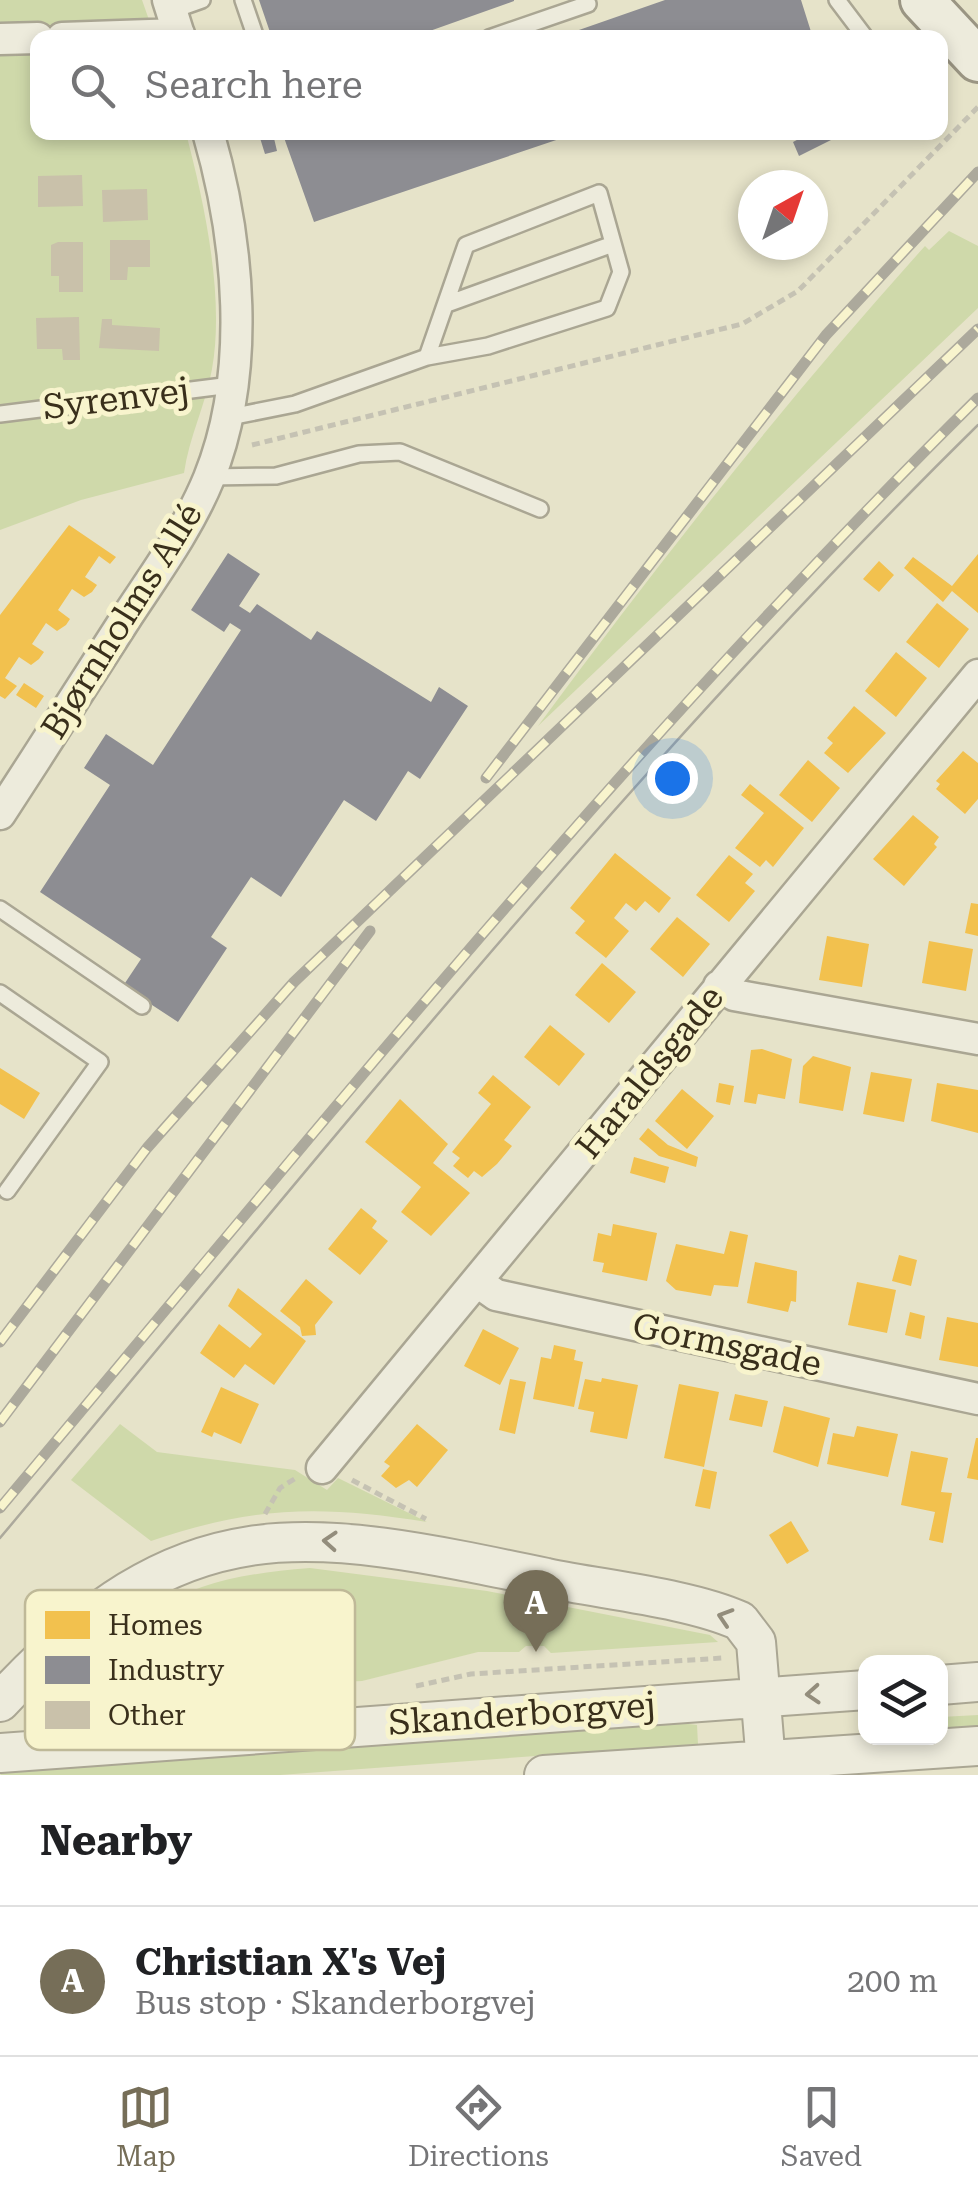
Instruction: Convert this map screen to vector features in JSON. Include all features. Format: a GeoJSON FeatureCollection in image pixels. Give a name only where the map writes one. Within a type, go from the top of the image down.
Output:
{"type":"FeatureCollection","features":[{"type":"Feature","properties":{"kind":"main road"},"geometry":{"type":"LineString","coordinates":[[922,0],[978,60]]}},
{"type":"Feature","properties":{"kind":"street"},"geometry":{"type":"LineString","coordinates":[[115,30],[174,21]]}},
{"type":"Feature","properties":{"kind":"street"},"geometry":{"type":"LineString","coordinates":[[0,39],[30,38]]}},
{"type":"Feature","properties":{"kind":"street","name":"Bjørnholms Allé"},"geometry":{"type":"LineString","coordinates":[[0,814],[180,536],[210,477],[231,384],[236,326],[232,250],[210,140]]}},
{"type":"Feature","properties":{"kind":"street","name":"Haraldsgade"},"geometry":{"type":"LineString","coordinates":[[322,1468],[479,1283],[978,675]]}},
{"type":"Feature","properties":{"kind":"street"},"geometry":{"type":"LineString","coordinates":[[719,986],[734,995],[978,1039]]}},
{"type":"Feature","properties":{"kind":"street","name":"Gormsgade"},"geometry":{"type":"LineString","coordinates":[[479,1283],[496,1295],[978,1400]]}},
{"type":"Feature","properties":{"kind":"street"},"geometry":{"type":"LineString","coordinates":[[133,1590],[169,1566],[238,1545],[320,1540],[426,1554],[726,1615],[740,1622],[756,1642],[767,1767]]}},
{"type":"Feature","properties":{"kind":"street"},"geometry":{"type":"LineString","coordinates":[[0,1702],[25,1676]]}},
{"type":"Feature","properties":{"kind":"street"},"geometry":{"type":"LineString","coordinates":[[948,1684],[978,1682]]}},
{"type":"Feature","properties":{"kind":"street","name":"Skanderborgvej"},"geometry":{"type":"LineString","coordinates":[[355,1727],[858,1691]]}},
{"type":"Feature","properties":{"kind":"street","name":"Skanderborgvej"},"geometry":{"type":"LineString","coordinates":[[544,1775],[901,1763],[978,1746]]}},
{"type":"Feature","properties":{"kind":"street","name":"Skanderborgvej"},"geometry":{"type":"LineString","coordinates":[[0,1753],[45,1750]]}},
{"type":"Feature","properties":{"kind":"lane"},"geometry":{"type":"LineString","coordinates":[[174,21],[202,0]]}},
{"type":"Feature","properties":{"kind":"lane"},"geometry":{"type":"LineString","coordinates":[[243,0],[253,30]]}},
{"type":"Feature","properties":{"kind":"lane"},"geometry":{"type":"LineString","coordinates":[[837,0],[858,30]]}},
{"type":"Feature","properties":{"kind":"lane"},"geometry":{"type":"LineString","coordinates":[[512,30],[588,4]]}},
{"type":"Feature","properties":{"kind":"lane"},"geometry":{"type":"LineString","coordinates":[[225,418],[295,404],[426,357],[488,346],[607,308],[621,272],[599,193],[466,245],[426,357]]}},
{"type":"Feature","properties":{"kind":"lane"},"geometry":{"type":"LineString","coordinates":[[447,304],[613,244]]}},
{"type":"Feature","properties":{"kind":"lane","name":"Syrenvej"},"geometry":{"type":"LineString","coordinates":[[0,414],[231,384]]}},
{"type":"Feature","properties":{"kind":"lane","name":"Bjørnholms Allé"},"geometry":{"type":"LineString","coordinates":[[210,477],[276,476],[359,454],[400,452],[540,508]]}},
{"type":"Feature","properties":{"kind":"lane"},"geometry":{"type":"LineString","coordinates":[[0,910],[142,1006]]}},
{"type":"Feature","properties":{"kind":"lane"},"geometry":{"type":"LineString","coordinates":[[0,994],[100,1062],[8,1191]]}},
{"type":"Feature","properties":{"kind":"path"},"geometry":{"type":"LineString","coordinates":[[966,118],[978,107]]}},
{"type":"Feature","properties":{"kind":"path"},"geometry":{"type":"LineString","coordinates":[[267,1543],[265,1511],[280,1488],[303,1472],[322,1468],[431,1522],[426,1554]]}},
{"type":"Feature","properties":{"kind":"green space"},"geometry":{"type":"Polygon","coordinates":[[[0,0],[142,0],[153,30],[30,30],[30,140],[188,140],[206,219],[214,281],[215,341],[206,395],[184,473],[81,500],[0,530],[0,0]]]}},
{"type":"Feature","properties":{"kind":"green space"},"geometry":{"type":"Polygon","coordinates":[[[949,231],[978,246],[978,308],[538,726],[774,422],[925,246],[929,250],[949,231]]]}},
{"type":"Feature","properties":{"kind":"green space"},"geometry":{"type":"Polygon","coordinates":[[[120,1424],[157,1452],[295,1470],[327,1490],[338,1478],[427,1522],[353,1513],[287,1512],[223,1521],[151,1541],[71,1480],[120,1424]]]}},
{"type":"Feature","properties":{"kind":"green space"},"geometry":{"type":"Polygon","coordinates":[[[310,1568],[487,1591],[710,1635],[718,1642],[551,1653],[544,1646],[526,1646],[519,1652],[478,1652],[355,1681],[355,1590],[194,1590],[269,1572],[310,1568]]]}},
{"type":"Feature","properties":{"kind":"green space"},"geometry":{"type":"Polygon","coordinates":[[[978,1715],[978,1726],[948,1728],[948,1717],[978,1715]]]}},
{"type":"Feature","properties":{"kind":"green space"},"geometry":{"type":"Polygon","coordinates":[[[665,1721],[697,1725],[698,1744],[280,1775],[0,1775],[5,1770],[274,1750],[355,1750],[355,1744],[665,1721]]]}},
{"type":"Feature","properties":{"kind":"building: Homes"},"geometry":{"type":"Polygon","coordinates":[[[69,525],[116,557],[110,564],[99,556],[85,577],[97,585],[92,592],[84,597],[72,589],[58,610],[70,619],[57,631],[46,623],[32,644],[44,652],[31,665],[19,657],[5,678],[17,686],[5,699],[0,696],[0,615],[69,525]]]}},
{"type":"Feature","properties":{"kind":"building: Homes"},"geometry":{"type":"Polygon","coordinates":[[[978,554],[978,613],[952,591],[943,602],[904,568],[913,557],[952,586],[978,554]]]}},
{"type":"Feature","properties":{"kind":"building: Homes"},"geometry":{"type":"Polygon","coordinates":[[[879,561],[894,575],[879,592],[863,579],[879,561]]]}},
{"type":"Feature","properties":{"kind":"building: Homes"},"geometry":{"type":"Polygon","coordinates":[[[937,603],[969,629],[939,668],[906,642],[937,603]]]}},
{"type":"Feature","properties":{"kind":"building: Homes"},"geometry":{"type":"Polygon","coordinates":[[[896,652],[927,678],[896,717],[865,691],[896,652]]]}},
{"type":"Feature","properties":{"kind":"building: Homes"},"geometry":{"type":"Polygon","coordinates":[[[24,683],[44,696],[36,708],[16,695],[24,683]]]}},
{"type":"Feature","properties":{"kind":"building: Homes"},"geometry":{"type":"Polygon","coordinates":[[[854,706],[886,733],[848,773],[824,753],[833,743],[827,738],[854,706]]]}},
{"type":"Feature","properties":{"kind":"building: Homes"},"geometry":{"type":"Polygon","coordinates":[[[963,751],[978,763],[978,799],[965,814],[936,789],[940,784],[936,781],[963,751]]]}},
{"type":"Feature","properties":{"kind":"building: Homes"},"geometry":{"type":"Polygon","coordinates":[[[808,760],[840,788],[812,822],[779,795],[808,760]]]}},
{"type":"Feature","properties":{"kind":"building: Homes"},"geometry":{"type":"Polygon","coordinates":[[[750,784],[804,828],[773,867],[766,860],[760,867],[735,848],[764,813],[741,795],[750,784]]]}},
{"type":"Feature","properties":{"kind":"building: Homes"},"geometry":{"type":"Polygon","coordinates":[[[913,815],[939,837],[934,844],[937,847],[904,886],[873,859],[913,815]]]}},
{"type":"Feature","properties":{"kind":"building: Homes"},"geometry":{"type":"Polygon","coordinates":[[[615,853],[671,898],[659,913],[645,901],[636,911],[626,903],[614,918],[629,931],[606,958],[575,933],[585,921],[570,908],[615,853]]]}},
{"type":"Feature","properties":{"kind":"building: Homes"},"geometry":{"type":"Polygon","coordinates":[[[729,855],[753,874],[745,883],[755,891],[729,922],[696,895],[729,855]]]}},
{"type":"Feature","properties":{"kind":"building: Homes"},"geometry":{"type":"Polygon","coordinates":[[[971,903],[978,904],[978,936],[965,933],[971,903]]]}},
{"type":"Feature","properties":{"kind":"building: Homes"},"geometry":{"type":"Polygon","coordinates":[[[677,917],[710,944],[683,977],[650,949],[677,917]]]}},
{"type":"Feature","properties":{"kind":"building: Homes"},"geometry":{"type":"Polygon","coordinates":[[[827,936],[869,944],[862,987],[819,980],[827,936]]]}},
{"type":"Feature","properties":{"kind":"building: Homes"},"geometry":{"type":"Polygon","coordinates":[[[929,941],[973,949],[966,991],[922,983],[929,941]]]}},
{"type":"Feature","properties":{"kind":"building: Homes"},"geometry":{"type":"Polygon","coordinates":[[[602,963],[636,992],[609,1023],[575,995],[602,963]]]}},
{"type":"Feature","properties":{"kind":"building: Homes"},"geometry":{"type":"Polygon","coordinates":[[[550,1025],[585,1054],[559,1086],[524,1057],[550,1025]]]}},
{"type":"Feature","properties":{"kind":"building: Homes"},"geometry":{"type":"Polygon","coordinates":[[[762,1049],[792,1059],[785,1099],[758,1094],[756,1104],[744,1102],[751,1050],[762,1049]]]}},
{"type":"Feature","properties":{"kind":"building: Homes"},"geometry":{"type":"Polygon","coordinates":[[[813,1056],[851,1067],[843,1111],[799,1103],[803,1066],[813,1056]]]}},
{"type":"Feature","properties":{"kind":"building: Homes"},"geometry":{"type":"Polygon","coordinates":[[[0,1068],[40,1093],[24,1119],[0,1104],[0,1068]]]}},
{"type":"Feature","properties":{"kind":"building: Homes"},"geometry":{"type":"Polygon","coordinates":[[[871,1072],[912,1079],[904,1122],[863,1114],[871,1072]]]}},
{"type":"Feature","properties":{"kind":"building: Homes"},"geometry":{"type":"Polygon","coordinates":[[[493,1075],[531,1107],[504,1140],[512,1146],[497,1164],[482,1177],[474,1171],[468,1178],[453,1166],[460,1158],[452,1152],[491,1104],[478,1093],[493,1075]]]}},
{"type":"Feature","properties":{"kind":"building: Homes"},"geometry":{"type":"Polygon","coordinates":[[[719,1083],[734,1086],[730,1105],[716,1102],[719,1083]]]}},
{"type":"Feature","properties":{"kind":"building: Homes"},"geometry":{"type":"Polygon","coordinates":[[[937,1083],[978,1090],[978,1133],[931,1121],[937,1083]]]}},
{"type":"Feature","properties":{"kind":"building: Homes"},"geometry":{"type":"Polygon","coordinates":[[[682,1089],[714,1116],[687,1149],[655,1121],[682,1089]]]}},
{"type":"Feature","properties":{"kind":"building: Homes"},"geometry":{"type":"Polygon","coordinates":[[[400,1099],[448,1144],[433,1163],[470,1193],[431,1236],[401,1212],[421,1187],[365,1142],[400,1099]]]}},
{"type":"Feature","properties":{"kind":"building: Homes"},"geometry":{"type":"Polygon","coordinates":[[[648,1128],[668,1145],[698,1157],[696,1167],[659,1156],[639,1139],[648,1128]]]}},
{"type":"Feature","properties":{"kind":"building: Homes"},"geometry":{"type":"Polygon","coordinates":[[[634,1157],[669,1167],[665,1183],[630,1173],[634,1157]]]}},
{"type":"Feature","properties":{"kind":"building: Homes"},"geometry":{"type":"Polygon","coordinates":[[[361,1208],[377,1221],[372,1228],[388,1241],[360,1275],[328,1249],[361,1208]]]}},
{"type":"Feature","properties":{"kind":"building: Homes"},"geometry":{"type":"Polygon","coordinates":[[[613,1224],[657,1233],[647,1281],[602,1272],[604,1263],[593,1261],[598,1233],[611,1236],[613,1224]]]}},
{"type":"Feature","properties":{"kind":"building: Homes"},"geometry":{"type":"Polygon","coordinates":[[[730,1231],[748,1235],[738,1287],[714,1285],[711,1296],[676,1290],[666,1281],[676,1244],[724,1254],[730,1231]]]}},
{"type":"Feature","properties":{"kind":"building: Homes"},"geometry":{"type":"Polygon","coordinates":[[[899,1255],[917,1260],[911,1286],[892,1281],[899,1255]]]}},
{"type":"Feature","properties":{"kind":"building: Homes"},"geometry":{"type":"Polygon","coordinates":[[[755,1262],[797,1271],[796,1302],[791,1301],[788,1312],[747,1303],[755,1262]]]}},
{"type":"Feature","properties":{"kind":"building: Homes"},"geometry":{"type":"Polygon","coordinates":[[[306,1279],[333,1302],[315,1325],[316,1335],[302,1336],[300,1327],[280,1311],[306,1279]]]}},
{"type":"Feature","properties":{"kind":"building: Homes"},"geometry":{"type":"Polygon","coordinates":[[[857,1282],[896,1290],[887,1333],[848,1325],[857,1282]]]}},
{"type":"Feature","properties":{"kind":"building: Homes"},"geometry":{"type":"Polygon","coordinates":[[[238,1288],[306,1341],[274,1385],[245,1364],[234,1378],[200,1353],[219,1324],[250,1348],[262,1334],[228,1306],[238,1288]]]}},
{"type":"Feature","properties":{"kind":"building: Homes"},"geometry":{"type":"Polygon","coordinates":[[[910,1312],[925,1316],[921,1339],[905,1335],[910,1312]]]}},
{"type":"Feature","properties":{"kind":"building: Homes"},"geometry":{"type":"Polygon","coordinates":[[[947,1317],[978,1323],[978,1367],[939,1360],[947,1317]]]}},
{"type":"Feature","properties":{"kind":"building: Homes"},"geometry":{"type":"Polygon","coordinates":[[[483,1329],[519,1348],[500,1385],[464,1366],[483,1329]]]}},
{"type":"Feature","properties":{"kind":"building: Homes"},"geometry":{"type":"Polygon","coordinates":[[[554,1345],[576,1350],[574,1360],[583,1362],[574,1407],[533,1399],[541,1357],[551,1359],[554,1345]]]}},
{"type":"Feature","properties":{"kind":"building: Homes"},"geometry":{"type":"Polygon","coordinates":[[[602,1378],[638,1385],[627,1439],[590,1432],[594,1412],[578,1409],[585,1379],[601,1382],[602,1378]]]}},
{"type":"Feature","properties":{"kind":"building: Homes"},"geometry":{"type":"Polygon","coordinates":[[[510,1379],[526,1382],[515,1434],[499,1430],[510,1379]]]}},
{"type":"Feature","properties":{"kind":"building: Homes"},"geometry":{"type":"Polygon","coordinates":[[[679,1384],[719,1392],[704,1467],[664,1458],[679,1384]]]}},
{"type":"Feature","properties":{"kind":"building: Homes"},"geometry":{"type":"Polygon","coordinates":[[[221,1387],[259,1404],[241,1444],[214,1432],[212,1437],[201,1432],[221,1387]]]}},
{"type":"Feature","properties":{"kind":"building: Homes"},"geometry":{"type":"Polygon","coordinates":[[[735,1394],[768,1401],[762,1427],[729,1420],[735,1394]]]}},
{"type":"Feature","properties":{"kind":"building: Homes"},"geometry":{"type":"Polygon","coordinates":[[[784,1406],[830,1418],[818,1467],[773,1452],[784,1406]]]}},
{"type":"Feature","properties":{"kind":"building: Homes"},"geometry":{"type":"Polygon","coordinates":[[[417,1424],[448,1450],[417,1487],[409,1480],[396,1488],[381,1476],[390,1466],[384,1462],[417,1424]]]}},
{"type":"Feature","properties":{"kind":"building: Homes"},"geometry":{"type":"Polygon","coordinates":[[[857,1426],[898,1434],[888,1477],[827,1464],[833,1433],[854,1437],[857,1426]]]}},
{"type":"Feature","properties":{"kind":"building: Homes"},"geometry":{"type":"Polygon","coordinates":[[[978,1438],[978,1480],[967,1478],[978,1438]]]}},
{"type":"Feature","properties":{"kind":"building: Homes"},"geometry":{"type":"Polygon","coordinates":[[[911,1451],[948,1458],[941,1492],[952,1493],[943,1543],[929,1540],[935,1512],[901,1505],[911,1451]]]}},
{"type":"Feature","properties":{"kind":"building: Homes"},"geometry":{"type":"Polygon","coordinates":[[[703,1469],[717,1472],[710,1509],[695,1506],[703,1469]]]}},
{"type":"Feature","properties":{"kind":"building: Homes"},"geometry":{"type":"Polygon","coordinates":[[[791,1521],[809,1551],[787,1564],[769,1535],[791,1521]]]}},
{"type":"Feature","properties":{"kind":"building: Industry"},"geometry":{"type":"Polygon","coordinates":[[[259,0],[514,0],[432,30],[269,30],[259,0]]]}},
{"type":"Feature","properties":{"kind":"building: Industry"},"geometry":{"type":"Polygon","coordinates":[[[665,0],[801,0],[810,30],[579,30],[665,0]]]}},
{"type":"Feature","properties":{"kind":"building: Industry"},"geometry":{"type":"Polygon","coordinates":[[[261,140],[274,140],[277,151],[265,154],[261,140]]]}},
{"type":"Feature","properties":{"kind":"building: Industry"},"geometry":{"type":"Polygon","coordinates":[[[285,140],[556,140],[314,222],[285,140]]]}},
{"type":"Feature","properties":{"kind":"building: Industry"},"geometry":{"type":"Polygon","coordinates":[[[797,140],[831,140],[799,156],[793,142],[797,140]]]}},
{"type":"Feature","properties":{"kind":"building: Industry"},"geometry":{"type":"Polygon","coordinates":[[[228,553],[260,574],[239,606],[250,613],[257,604],[311,640],[317,631],[431,702],[439,687],[468,706],[420,779],[408,771],[376,821],[344,800],[281,897],[251,877],[211,937],[227,948],[178,1022],[123,986],[141,959],[40,892],[110,785],[84,768],[106,734],[153,765],[241,630],[230,623],[224,632],[191,610],[228,553]]]}},
{"type":"Feature","properties":{"kind":"building: Other"},"geometry":{"type":"Polygon","coordinates":[[[82,175],[83,206],[38,207],[38,176],[82,175]]]}},
{"type":"Feature","properties":{"kind":"building: Other"},"geometry":{"type":"Polygon","coordinates":[[[147,189],[148,220],[103,222],[102,190],[147,189]]]}},
{"type":"Feature","properties":{"kind":"building: Other"},"geometry":{"type":"Polygon","coordinates":[[[110,240],[150,240],[150,267],[128,267],[127,280],[110,280],[110,240]]]}},
{"type":"Feature","properties":{"kind":"building: Other"},"geometry":{"type":"Polygon","coordinates":[[[83,242],[83,292],[59,292],[59,276],[51,276],[51,245],[83,242]]]}},
{"type":"Feature","properties":{"kind":"building: Other"},"geometry":{"type":"Polygon","coordinates":[[[79,317],[80,360],[63,360],[62,349],[37,349],[36,318],[79,317]]]}},
{"type":"Feature","properties":{"kind":"building: Other"},"geometry":{"type":"Polygon","coordinates":[[[102,319],[112,319],[112,325],[160,328],[159,351],[99,348],[102,319]]]}},
{"type":"Feature","properties":{"kind":"tram line"},"geometry":{"type":"LineString","coordinates":[[0,1538],[356,1111],[597,830],[721,692],[978,425]]}},
{"type":"Feature","properties":{"kind":"railway"},"geometry":{"type":"LineString","coordinates":[[486,778],[826,335],[978,172]]}},
{"type":"Feature","properties":{"kind":"railway"},"geometry":{"type":"LineString","coordinates":[[0,1342],[147,1148],[294,982],[978,329]]}},
{"type":"Feature","properties":{"kind":"railway"},"geometry":{"type":"LineString","coordinates":[[0,1508],[356,1082],[598,802],[848,530],[978,398]]}},
{"type":"Feature","properties":{"kind":"railway"},"geometry":{"type":"LineString","coordinates":[[0,1422],[370,931]]}},
{"type":"Feature","properties":{"kind":"place","name":"Christian X's Vej"},"geometry":{"type":"Point","coordinates":[536,1652]}}]}
